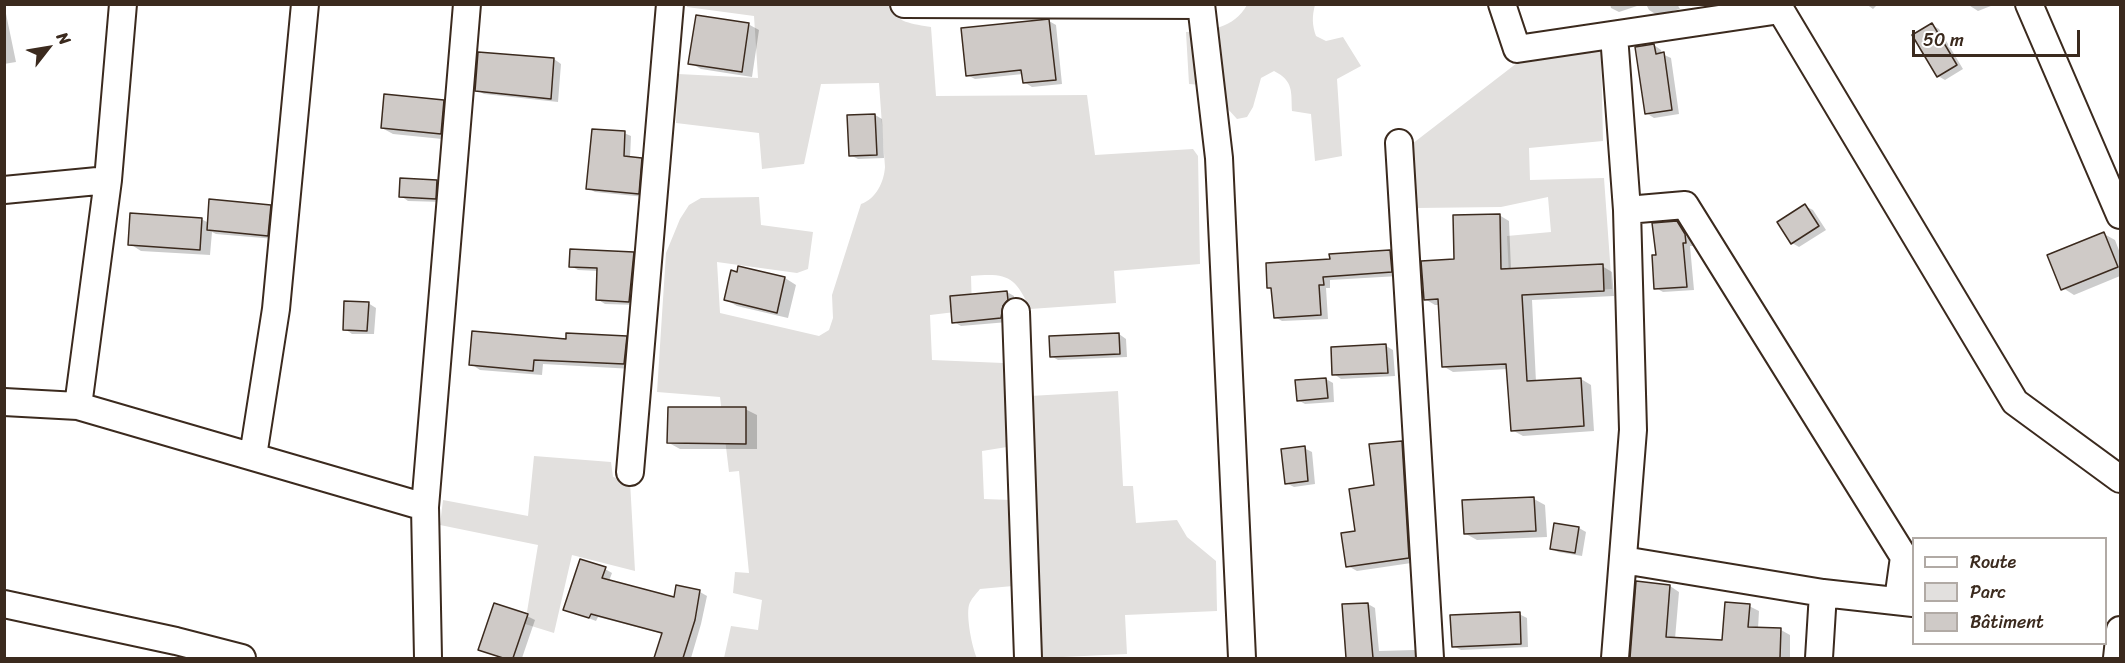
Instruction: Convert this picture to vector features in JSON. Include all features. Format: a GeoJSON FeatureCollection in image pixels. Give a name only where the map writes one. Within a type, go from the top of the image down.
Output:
{"type":"FeatureCollection","features":[{"type":"Feature","properties":{"kind":"street"},"geometry":{"type":"LineString","coordinates":[[78,406],[108,180],[123,4]]}},
{"type":"Feature","properties":{"kind":"street"},"geometry":{"type":"LineString","coordinates":[[253,456],[276,309],[305,4]]}},
{"type":"Feature","properties":{"kind":"street"},"geometry":{"type":"LineString","coordinates":[[428,658],[425,507],[467,4]]}},
{"type":"Feature","properties":{"kind":"street"},"geometry":{"type":"LineString","coordinates":[[630,471],[670,4]]}},
{"type":"Feature","properties":{"kind":"street"},"geometry":{"type":"LineString","coordinates":[[904,4],[1201,4],[1219,158],[1242,658]]}},
{"type":"Feature","properties":{"kind":"street"},"geometry":{"type":"LineString","coordinates":[[1502,4],[1517,49],[1779,7],[2015,402],[2121,479]]}},
{"type":"Feature","properties":{"kind":"street"},"geometry":{"type":"LineString","coordinates":[[2029,4],[2121,216]]}},
{"type":"Feature","properties":{"kind":"street"},"geometry":{"type":"LineString","coordinates":[[1614,35],[1627,210],[1633,430],[1615,658]]}},
{"type":"Feature","properties":{"kind":"street"},"geometry":{"type":"LineString","coordinates":[[1399,143],[1430,658]]}},
{"type":"Feature","properties":{"kind":"street"},"geometry":{"type":"LineString","coordinates":[[4,190],[108,180]]}},
{"type":"Feature","properties":{"kind":"street"},"geometry":{"type":"LineString","coordinates":[[1623,560],[1823,593],[1906,602],[1904,557],[1685,205],[1627,210]]}},
{"type":"Feature","properties":{"kind":"street"},"geometry":{"type":"LineString","coordinates":[[1016,312],[1028,658]]}},
{"type":"Feature","properties":{"kind":"street"},"geometry":{"type":"LineString","coordinates":[[4,402],[78,406],[425,507]]}},
{"type":"Feature","properties":{"kind":"street"},"geometry":{"type":"LineString","coordinates":[[1819,658],[1823,593]]}},
{"type":"Feature","properties":{"kind":"street"},"geometry":{"type":"LineString","coordinates":[[4,604],[177,641],[242,658]]}},
{"type":"Feature","properties":{"kind":"green space"},"geometry":{"type":"Polygon","coordinates":[[[687,5],[890,5],[892,11],[900,19],[931,27],[936,96],[1087,95],[1095,155],[1193,149],[1198,156],[1200,264],[1114,271],[1116,303],[1030,309],[1019,289],[1008,279],[993,275],[971,276],[972,310],[930,315],[932,360],[1003,363],[1007,447],[982,451],[984,499],[1011,500],[1013,586],[980,589],[970,603],[969,624],[977,658],[724,658],[731,626],[758,630],[762,600],[733,593],[735,572],[749,573],[739,471],[729,472],[720,397],[657,392],[666,253],[680,219],[689,205],[701,198],[759,197],[761,225],[813,232],[808,269],[797,273],[717,262],[720,313],[819,336],[829,330],[833,318],[832,295],[861,204],[875,194],[883,178],[885,167],[879,83],[821,84],[804,164],[762,169],[759,133],[676,123],[678,74],[758,78],[754,16],[687,7],[687,5]]]}},
{"type":"Feature","properties":{"kind":"green space"},"geometry":{"type":"Polygon","coordinates":[[[1247,5],[1315,5],[1313,20],[1316,36],[1326,41],[1343,37],[1361,66],[1337,79],[1342,156],[1315,161],[1311,114],[1292,111],[1288,83],[1274,71],[1261,78],[1253,107],[1247,117],[1237,119],[1227,108],[1223,96],[1202,85],[1189,84],[1186,32],[1213,29],[1228,24],[1247,5]]]}},
{"type":"Feature","properties":{"kind":"green space"},"geometry":{"type":"Polygon","coordinates":[[[1601,49],[1603,141],[1529,148],[1530,180],[1604,178],[1612,289],[1510,295],[1507,236],[1551,232],[1548,197],[1501,207],[1416,208],[1412,144],[1517,63],[1601,49]]]}},
{"type":"Feature","properties":{"kind":"green space"},"geometry":{"type":"Polygon","coordinates":[[[1118,391],[1123,486],[1133,486],[1136,523],[1177,520],[1187,537],[1216,561],[1217,611],[1125,615],[1127,654],[1041,658],[1030,396],[1118,391]]]}},
{"type":"Feature","properties":{"kind":"green space"},"geometry":{"type":"Polygon","coordinates":[[[534,456],[611,462],[613,477],[630,481],[635,571],[572,555],[554,633],[525,624],[538,545],[440,525],[443,500],[528,516],[534,456]]]}},
{"type":"Feature","properties":{"kind":"building"},"geometry":{"type":"Polygon","coordinates":[[[696,15],[749,23],[742,72],[688,64],[696,15]]]}},
{"type":"Feature","properties":{"kind":"building"},"geometry":{"type":"Polygon","coordinates":[[[1049,19],[1056,80],[1023,83],[1021,70],[966,76],[961,28],[1049,19]]]}},
{"type":"Feature","properties":{"kind":"building"},"geometry":{"type":"Polygon","coordinates":[[[1932,23],[1957,65],[1937,77],[1912,35],[1932,23]]]}},
{"type":"Feature","properties":{"kind":"building"},"geometry":{"type":"Polygon","coordinates":[[[1654,44],[1656,54],[1664,52],[1672,110],[1645,114],[1635,47],[1654,44]]]}},
{"type":"Feature","properties":{"kind":"building"},"geometry":{"type":"Polygon","coordinates":[[[478,52],[554,58],[551,99],[475,91],[478,52]]]}},
{"type":"Feature","properties":{"kind":"building"},"geometry":{"type":"Polygon","coordinates":[[[384,94],[444,100],[441,134],[381,128],[384,94]]]}},
{"type":"Feature","properties":{"kind":"building"},"geometry":{"type":"Polygon","coordinates":[[[875,114],[877,155],[849,156],[847,115],[875,114]]]}},
{"type":"Feature","properties":{"kind":"building"},"geometry":{"type":"Polygon","coordinates":[[[592,129],[625,131],[624,156],[642,158],[639,194],[586,189],[592,129]]]}},
{"type":"Feature","properties":{"kind":"building"},"geometry":{"type":"Polygon","coordinates":[[[400,178],[437,180],[436,199],[399,197],[400,178]]]}},
{"type":"Feature","properties":{"kind":"building"},"geometry":{"type":"Polygon","coordinates":[[[209,199],[271,205],[268,236],[207,230],[209,199]]]}},
{"type":"Feature","properties":{"kind":"building"},"geometry":{"type":"Polygon","coordinates":[[[1805,204],[1819,226],[1791,244],[1777,222],[1805,204]]]}},
{"type":"Feature","properties":{"kind":"building"},"geometry":{"type":"Polygon","coordinates":[[[130,213],[202,218],[200,250],[128,245],[130,213]]]}},
{"type":"Feature","properties":{"kind":"building"},"geometry":{"type":"Polygon","coordinates":[[[1500,214],[1501,269],[1603,264],[1604,291],[1522,295],[1527,381],[1581,378],[1584,426],[1511,431],[1506,364],[1442,367],[1438,299],[1424,300],[1421,261],[1454,259],[1453,215],[1500,214]]]}},
{"type":"Feature","properties":{"kind":"building"},"geometry":{"type":"Polygon","coordinates":[[[1677,221],[1685,234],[1686,243],[1683,243],[1687,287],[1654,289],[1652,255],[1656,255],[1652,223],[1677,221]]]}},
{"type":"Feature","properties":{"kind":"building"},"geometry":{"type":"Polygon","coordinates":[[[2104,232],[2118,267],[2061,290],[2047,255],[2104,232]]]}},
{"type":"Feature","properties":{"kind":"building"},"geometry":{"type":"Polygon","coordinates":[[[570,249],[634,252],[629,302],[596,300],[597,268],[569,267],[570,249]]]}},
{"type":"Feature","properties":{"kind":"building"},"geometry":{"type":"Polygon","coordinates":[[[1390,250],[1392,272],[1323,277],[1324,285],[1319,285],[1321,315],[1274,318],[1271,288],[1267,288],[1266,263],[1330,259],[1329,254],[1390,250]]]}},
{"type":"Feature","properties":{"kind":"building"},"geometry":{"type":"Polygon","coordinates":[[[738,266],[785,277],[777,313],[724,300],[731,270],[737,272],[738,266]]]}},
{"type":"Feature","properties":{"kind":"building"},"geometry":{"type":"Polygon","coordinates":[[[1007,291],[1008,300],[1003,306],[1001,318],[952,323],[950,296],[1007,291]]]}},
{"type":"Feature","properties":{"kind":"building"},"geometry":{"type":"Polygon","coordinates":[[[344,301],[369,302],[367,331],[343,330],[344,301]]]}},
{"type":"Feature","properties":{"kind":"building"},"geometry":{"type":"Polygon","coordinates":[[[472,331],[566,339],[566,333],[627,336],[624,364],[534,360],[533,371],[469,365],[472,331]]]}},
{"type":"Feature","properties":{"kind":"building"},"geometry":{"type":"Polygon","coordinates":[[[1119,333],[1120,354],[1050,357],[1049,336],[1119,333]]]}},
{"type":"Feature","properties":{"kind":"building"},"geometry":{"type":"Polygon","coordinates":[[[1386,344],[1388,373],[1332,375],[1331,347],[1386,344]]]}},
{"type":"Feature","properties":{"kind":"building"},"geometry":{"type":"Polygon","coordinates":[[[1326,378],[1328,398],[1297,401],[1295,380],[1326,378]]]}},
{"type":"Feature","properties":{"kind":"building"},"geometry":{"type":"Polygon","coordinates":[[[668,407],[746,407],[746,444],[667,443],[668,407]]]}},
{"type":"Feature","properties":{"kind":"building"},"geometry":{"type":"Polygon","coordinates":[[[1402,441],[1409,558],[1346,567],[1341,533],[1355,531],[1349,489],[1374,485],[1369,444],[1402,441]]]}},
{"type":"Feature","properties":{"kind":"building"},"geometry":{"type":"Polygon","coordinates":[[[1305,446],[1308,481],[1285,484],[1281,449],[1305,446]]]}},
{"type":"Feature","properties":{"kind":"building"},"geometry":{"type":"Polygon","coordinates":[[[1534,497],[1536,531],[1464,534],[1462,500],[1534,497]]]}},
{"type":"Feature","properties":{"kind":"building"},"geometry":{"type":"Polygon","coordinates":[[[1554,523],[1579,527],[1575,553],[1550,549],[1554,523]]]}},
{"type":"Feature","properties":{"kind":"building"},"geometry":{"type":"Polygon","coordinates":[[[580,559],[606,567],[602,578],[674,597],[676,585],[700,590],[695,620],[683,658],[654,658],[662,633],[591,614],[589,618],[563,610],[580,559]]]}},
{"type":"Feature","properties":{"kind":"building"},"geometry":{"type":"Polygon","coordinates":[[[1636,581],[1670,585],[1666,637],[1722,640],[1725,602],[1750,604],[1748,627],[1781,628],[1780,658],[1630,658],[1636,581]]]}},
{"type":"Feature","properties":{"kind":"building"},"geometry":{"type":"Polygon","coordinates":[[[494,603],[528,614],[513,658],[503,658],[478,650],[494,603]]]}},
{"type":"Feature","properties":{"kind":"building"},"geometry":{"type":"Polygon","coordinates":[[[1368,603],[1373,658],[1346,658],[1342,604],[1368,603]]]}},
{"type":"Feature","properties":{"kind":"building"},"geometry":{"type":"Polygon","coordinates":[[[1520,612],[1521,644],[1452,647],[1450,615],[1520,612]]]}}]}
